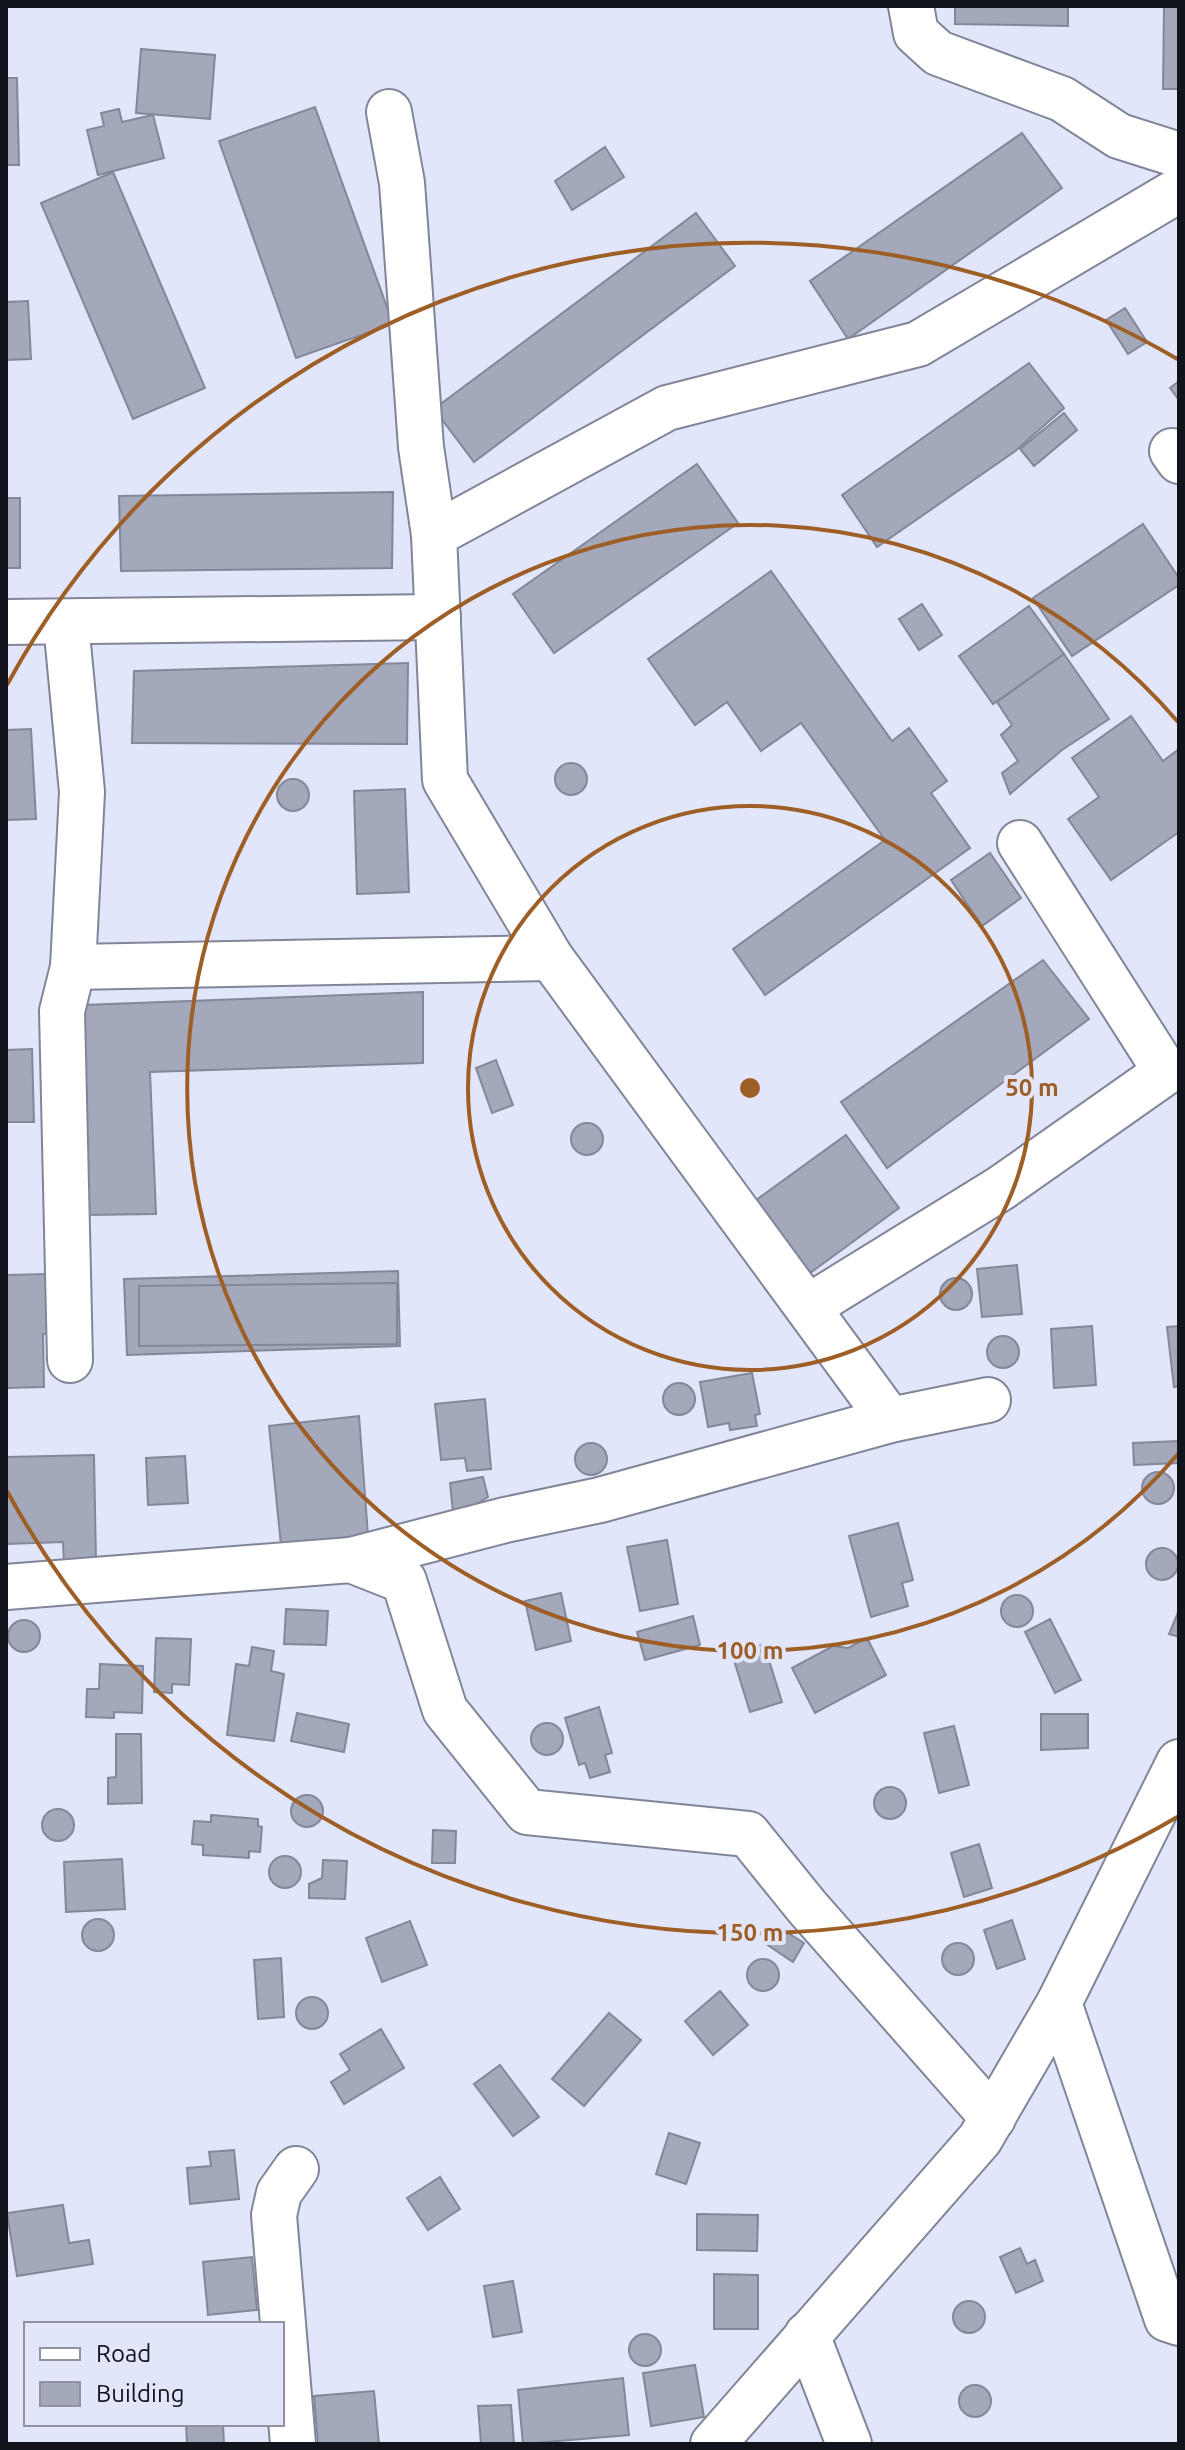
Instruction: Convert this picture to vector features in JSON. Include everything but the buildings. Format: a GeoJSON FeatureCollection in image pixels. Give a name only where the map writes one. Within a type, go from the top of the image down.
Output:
{"type":"FeatureCollection","features":[{"type":"Feature","properties":{"kind":"street"},"geometry":{"type":"LineString","coordinates":[[911,6],[916,33],[938,53],[1062,99],[1119,136],[1179,155]]}},
{"type":"Feature","properties":{"kind":"street"},"geometry":{"type":"LineString","coordinates":[[389,112],[402,183],[421,447],[434,535],[445,780],[551,958],[890,1420]]}},
{"type":"Feature","properties":{"kind":"street"},"geometry":{"type":"LineString","coordinates":[[434,535],[667,408],[918,344],[1179,190]]}},
{"type":"Feature","properties":{"kind":"street"},"geometry":{"type":"LineString","coordinates":[[6,622],[438,617]]}},
{"type":"Feature","properties":{"kind":"street"},"geometry":{"type":"LineString","coordinates":[[66,623],[82,792],[73,967],[62,1011],[70,1360]]}},
{"type":"Feature","properties":{"kind":"street"},"geometry":{"type":"LineString","coordinates":[[808,1307],[1001,1188],[1166,1072],[1020,843]]}},
{"type":"Feature","properties":{"kind":"street"},"geometry":{"type":"LineString","coordinates":[[73,967],[551,958]]}},
{"type":"Feature","properties":{"kind":"street"},"geometry":{"type":"LineString","coordinates":[[6,1587],[351,1560],[505,1520],[600,1500],[890,1420],[988,1400]]}},
{"type":"Feature","properties":{"kind":"street"},"geometry":{"type":"LineString","coordinates":[[351,1560],[404,1581],[445,1710],[527,1812],[748,1834],[807,1907],[993,2118]]}},
{"type":"Feature","properties":{"kind":"street"},"geometry":{"type":"LineString","coordinates":[[713,2444],[980,2139],[1059,2003],[1179,1762]]}},
{"type":"Feature","properties":{"kind":"street"},"geometry":{"type":"LineString","coordinates":[[1059,2003],[1167,2319],[1179,2323]]}},
{"type":"Feature","properties":{"kind":"street"},"geometry":{"type":"LineString","coordinates":[[283,2322],[274,2215],[279,2193],[296,2169]]}},
{"type":"Feature","properties":{"kind":"street"},"geometry":{"type":"LineString","coordinates":[[807,2335],[849,2444]]}},
{"type":"Feature","properties":{"kind":"street"},"geometry":{"type":"LineString","coordinates":[[284,2336],[293,2444]]}}]}
